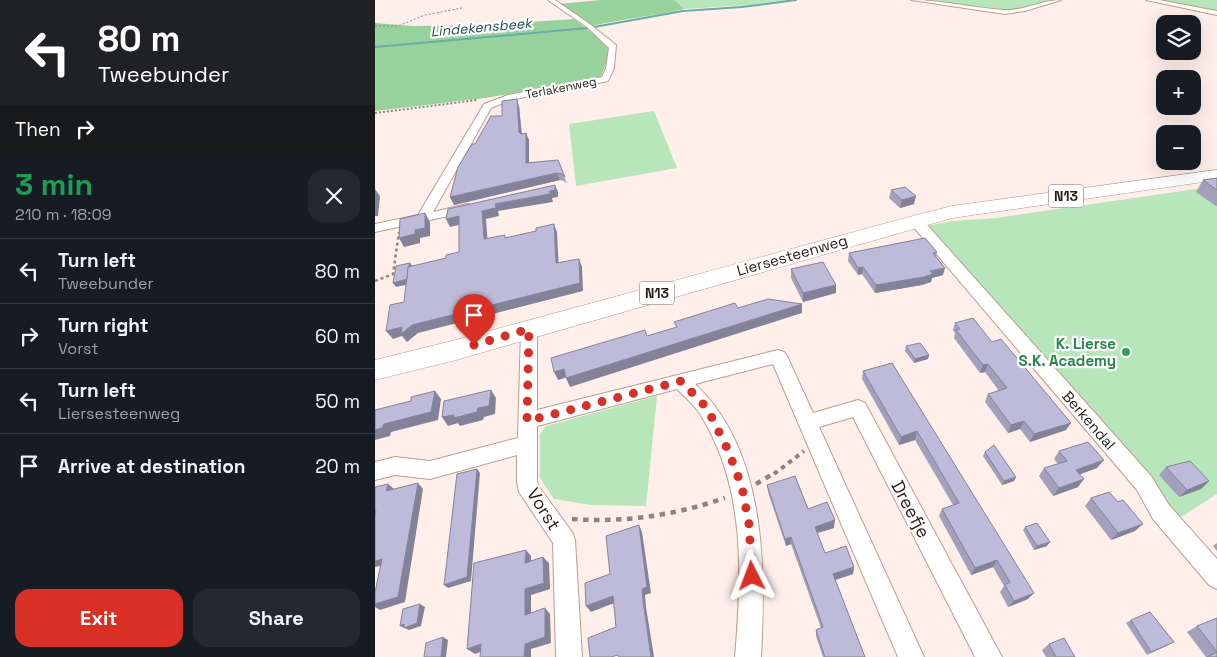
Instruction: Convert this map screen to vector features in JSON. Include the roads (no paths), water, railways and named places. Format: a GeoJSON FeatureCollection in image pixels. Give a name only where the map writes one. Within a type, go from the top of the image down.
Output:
{"type":"FeatureCollection","features":[{"type":"Feature","properties":{"kind":"main road","name":"Liersesteenweg"},"geometry":{"type":"LineString","coordinates":[[375,370],[952,212],[1217,175]]}},
{"type":"Feature","properties":{"kind":"street","name":"Terlakenweg"},"geometry":{"type":"LineString","coordinates":[[495,102],[605,79],[610,68],[613,47],[589,26],[551,0]]}},
{"type":"Feature","properties":{"kind":"street"},"geometry":{"type":"LineString","coordinates":[[914,0],[1005,12],[1023,10],[1058,0]]}},
{"type":"Feature","properties":{"kind":"street"},"geometry":{"type":"LineString","coordinates":[[1149,0],[1217,13]]}},
{"type":"Feature","properties":{"kind":"street"},"geometry":{"type":"LineString","coordinates":[[423,218],[487,106],[495,102]]}},
{"type":"Feature","properties":{"kind":"street"},"geometry":{"type":"LineString","coordinates":[[375,228],[476,206]]}},
{"type":"Feature","properties":{"kind":"street","name":"Berkendal"},"geometry":{"type":"LineString","coordinates":[[916,221],[1144,483],[1161,512],[1217,578]]}},
{"type":"Feature","properties":{"kind":"street","name":"Vorst"},"geometry":{"type":"LineString","coordinates":[[529,329],[527,482],[530,492],[564,540],[569,657]]}},
{"type":"Feature","properties":{"kind":"street"},"geometry":{"type":"LineString","coordinates":[[527,421],[778,356],[911,657]]}},
{"type":"Feature","properties":{"kind":"street"},"geometry":{"type":"LineString","coordinates":[[681,381],[707,408],[728,450],[743,492],[749,524],[753,594],[748,657]]}},
{"type":"Feature","properties":{"kind":"street","name":"Dreefje"},"geometry":{"type":"LineString","coordinates":[[812,432],[857,408],[989,657]]}},
{"type":"Feature","properties":{"kind":"street"},"geometry":{"type":"LineString","coordinates":[[375,471],[395,466],[430,470],[526,444]]}},
{"type":"Feature","properties":{"kind":"waterway","name":"Lindekensbeek"},"geometry":{"type":"LineString","coordinates":[[594,27],[683,11],[742,7],[796,0]]}},
{"type":"Feature","properties":{"kind":"waterway","name":"Lindekensbeek"},"geometry":{"type":"LineString","coordinates":[[375,47],[588,28]]}},
{"type":"Feature","properties":{"kind":"place","name":"K. Lierse S.K. Academy"},"geometry":{"type":"Point","coordinates":[1126,352]}}]}
